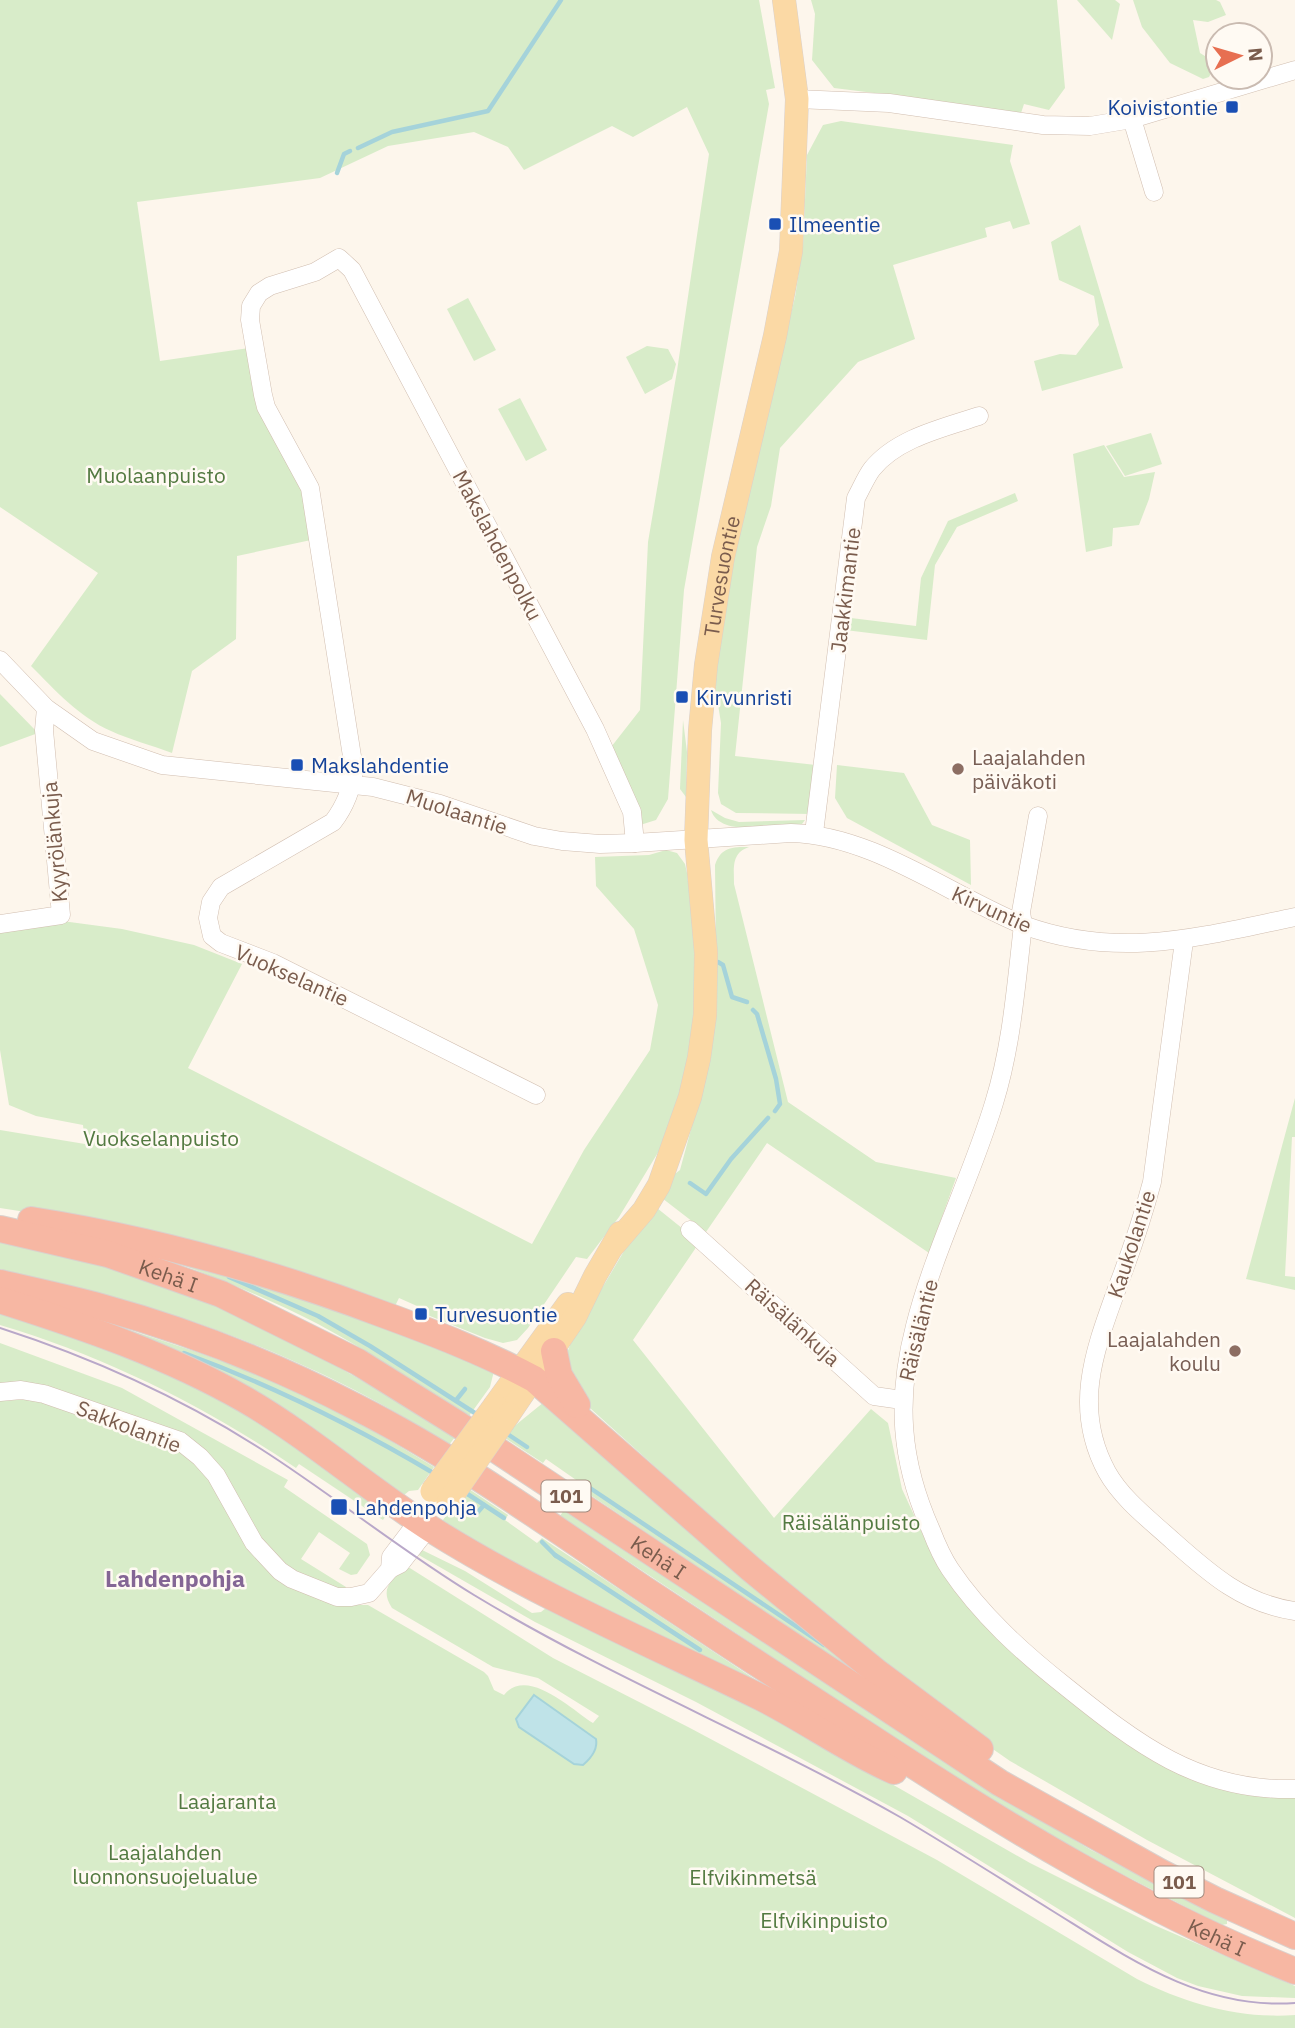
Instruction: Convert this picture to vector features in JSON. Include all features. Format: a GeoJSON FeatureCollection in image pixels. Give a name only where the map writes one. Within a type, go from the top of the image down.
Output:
{"type":"FeatureCollection","features":[{"type":"Feature","properties":{"kind":"highway"},"geometry":{"type":"LineString","coordinates":[[0,1215],[139,1240],[266,1273],[414,1325],[502,1361],[526,1375],[594,1429],[751,1569],[868,1665],[962,1737],[1041,1790],[1095,1838]]}},
{"type":"Feature","properties":{"kind":"highway","name":"Kehä I"},"geometry":{"type":"LineString","coordinates":[[0,1229],[108,1254],[221,1294],[358,1362],[459,1425],[1000,1783],[1095,1838],[1215,1900],[1295,1936]]}},
{"type":"Feature","properties":{"kind":"highway","name":"Kehä I"},"geometry":{"type":"LineString","coordinates":[[0,1283],[102,1307],[209,1342],[276,1368],[359,1408],[439,1454],[545,1522],[985,1812],[1148,1904],[1234,1946],[1295,1971]]}},
{"type":"Feature","properties":{"kind":"highway"},"geometry":{"type":"LineString","coordinates":[[0,1300],[88,1328],[148,1351],[196,1374],[246,1400],[424,1524],[556,1601],[779,1707],[885,1767],[985,1812]]}},
{"type":"Feature","properties":{"kind":"highway"},"geometry":{"type":"LineString","coordinates":[[554,1352],[559,1375],[594,1429]]}},
{"type":"Feature","properties":{"kind":"main road","name":"Turvesuontie"},"geometry":{"type":"LineString","coordinates":[[526,1375],[554,1352],[614,1245],[645,1210],[659,1185],[690,1097],[699,1058],[705,1015],[706,953],[696,840],[700,730],[713,607],[791,251],[797,99],[784,0]]}},
{"type":"Feature","properties":{"kind":"main road","name":"Turvesuontie"},"geometry":{"type":"LineString","coordinates":[[424,1524],[440,1496],[526,1375],[562,1310],[595,1276]]}},
{"type":"Feature","properties":{"kind":"street"},"geometry":{"type":"LineString","coordinates":[[797,99],[889,103],[1044,125],[1090,126],[1132,118],[1295,70]]}},
{"type":"Feature","properties":{"kind":"street"},"geometry":{"type":"LineString","coordinates":[[1132,118],[1154,192]]}},
{"type":"Feature","properties":{"kind":"street","name":"Makslahdenpolku"},"geometry":{"type":"LineString","coordinates":[[352,784],[354,762],[310,488],[266,407],[250,320],[251,306],[259,293],[270,286],[315,272],[340,258],[352,270],[595,729],[632,812],[635,843]]}},
{"type":"Feature","properties":{"kind":"street","name":"Jaakkimantie"},"geometry":{"type":"LineString","coordinates":[[814,833],[856,498],[872,469],[894,450],[923,435],[979,416]]}},
{"type":"Feature","properties":{"kind":"street","name":"Muolaantie"},"geometry":{"type":"LineString","coordinates":[[0,660],[46,708],[93,741],[162,765],[352,784],[397,792],[534,836],[600,844],[696,840]]}},
{"type":"Feature","properties":{"kind":"street","name":"Kyyrölänkuja"},"geometry":{"type":"LineString","coordinates":[[0,924],[61,915],[44,730],[46,708]]}},
{"type":"Feature","properties":{"kind":"street","name":"Vuokselantie"},"geometry":{"type":"LineString","coordinates":[[352,784],[345,805],[333,822],[221,887],[211,902],[208,918],[212,936],[221,943],[273,963],[536,1095]]}},
{"type":"Feature","properties":{"kind":"street","name":"Räisäläntie"},"geometry":{"type":"LineString","coordinates":[[1038,816],[1021,912],[1023,925],[1011,1030],[995,1102],[915,1325],[904,1379],[903,1429],[912,1480],[920,1507],[945,1561],[964,1588],[1028,1657],[1131,1738],[1178,1766],[1215,1779],[1262,1787],[1295,1789]]}},
{"type":"Feature","properties":{"kind":"street","name":"Kirvuntie"},"geometry":{"type":"LineString","coordinates":[[696,840],[791,832],[814,833],[871,851],[1023,925],[1097,942],[1184,941],[1295,917]]}},
{"type":"Feature","properties":{"kind":"street","name":"Kaukolantie"},"geometry":{"type":"LineString","coordinates":[[1184,941],[1152,1182],[1093,1359],[1089,1388],[1090,1427],[1107,1472],[1138,1509],[1209,1573],[1236,1592],[1257,1602],[1295,1611]]}},
{"type":"Feature","properties":{"kind":"street","name":"Räisälänkuja"},"geometry":{"type":"LineString","coordinates":[[690,1230],[874,1396],[902,1400]]}},
{"type":"Feature","properties":{"kind":"street","name":"Sakkolantie"},"geometry":{"type":"LineString","coordinates":[[0,1392],[21,1390],[44,1394],[180,1441],[200,1457],[216,1475],[254,1543],[280,1572],[337,1597],[369,1593],[390,1569],[391,1557],[424,1524]]}},
{"type":"Feature","properties":{"kind":"green space","name":"Muolaanpuisto"},"geometry":{"type":"Polygon","coordinates":[[[0,0],[759,0],[775,88],[766,90],[769,104],[684,590],[668,799],[656,820],[637,826],[608,751],[640,710],[648,542],[709,154],[687,107],[633,137],[612,126],[524,170],[508,147],[474,132],[388,146],[320,178],[137,202],[160,361],[249,348],[302,487],[311,540],[237,556],[236,639],[192,671],[172,753],[99,725],[68,702],[31,666],[98,573],[0,507],[0,0]]]}},
{"type":"Feature","properties":{"kind":"green space"},"geometry":{"type":"Polygon","coordinates":[[[811,0],[1057,0],[1065,88],[1049,110],[1024,104],[1020,116],[931,100],[834,88],[812,60],[815,14],[811,0]]]}},
{"type":"Feature","properties":{"kind":"green space"},"geometry":{"type":"Polygon","coordinates":[[[1077,0],[1115,0],[1120,4],[1112,40],[1077,0]]]}},
{"type":"Feature","properties":{"kind":"green space"},"geometry":{"type":"Polygon","coordinates":[[[1133,0],[1216,0],[1220,2],[1226,15],[1211,21],[1193,20],[1200,53],[1204,56],[1203,79],[1170,63],[1142,27],[1133,0]]]}},
{"type":"Feature","properties":{"kind":"green space"},"geometry":{"type":"Polygon","coordinates":[[[841,121],[1013,145],[1010,161],[1030,224],[1013,229],[1010,221],[985,228],[987,237],[893,265],[915,339],[858,362],[780,448],[771,506],[757,547],[735,756],[816,765],[812,814],[736,813],[721,804],[718,793],[721,723],[715,686],[730,565],[795,297],[803,246],[807,155],[823,125],[841,121]]]}},
{"type":"Feature","properties":{"kind":"green space"},"geometry":{"type":"Polygon","coordinates":[[[1080,225],[1123,368],[1042,391],[1034,361],[1060,354],[1076,355],[1099,325],[1094,296],[1059,280],[1051,242],[1080,225]]]}},
{"type":"Feature","properties":{"kind":"green space"},"geometry":{"type":"Polygon","coordinates":[[[468,298],[496,350],[474,361],[447,309],[468,298]]]}},
{"type":"Feature","properties":{"kind":"green space"},"geometry":{"type":"Polygon","coordinates":[[[647,346],[668,349],[676,364],[672,379],[645,394],[626,357],[647,346]]]}},
{"type":"Feature","properties":{"kind":"green space"},"geometry":{"type":"Polygon","coordinates":[[[520,398],[547,450],[526,461],[498,409],[520,398]]]}},
{"type":"Feature","properties":{"kind":"green space"},"geometry":{"type":"Polygon","coordinates":[[[1151,433],[1162,464],[1125,476],[1106,446],[1151,433]]]}},
{"type":"Feature","properties":{"kind":"green space"},"geometry":{"type":"Polygon","coordinates":[[[1104,445],[1124,477],[1155,472],[1139,525],[1113,528],[1112,546],[1086,552],[1073,454],[1104,445]]]}},
{"type":"Feature","properties":{"kind":"green space"},"geometry":{"type":"Polygon","coordinates":[[[1015,493],[1018,501],[957,527],[935,565],[927,640],[845,630],[851,618],[916,626],[921,578],[948,521],[1015,493]]]}},
{"type":"Feature","properties":{"kind":"green space"},"geometry":{"type":"Polygon","coordinates":[[[0,694],[38,733],[0,747],[0,694]]]}},
{"type":"Feature","properties":{"kind":"green space"},"geometry":{"type":"Polygon","coordinates":[[[683,720],[687,752],[686,797],[680,789],[683,720]]]}},
{"type":"Feature","properties":{"kind":"green space"},"geometry":{"type":"Polygon","coordinates":[[[837,765],[904,773],[932,825],[970,840],[971,885],[847,818],[835,798],[837,765]]]}},
{"type":"Feature","properties":{"kind":"green space"},"geometry":{"type":"Polygon","coordinates":[[[711,810],[739,822],[805,820],[802,824],[794,825],[735,827],[724,824],[711,810]]]}},
{"type":"Feature","properties":{"kind":"green space"},"geometry":{"type":"Polygon","coordinates":[[[749,847],[736,857],[734,884],[788,1102],[876,1162],[956,1178],[929,1253],[767,1143],[706,1232],[658,1195],[667,1180],[680,1170],[703,1085],[716,954],[715,865],[724,851],[749,847]]]}},
{"type":"Feature","properties":{"kind":"green space","name":"Vuokselanpuisto"},"geometry":{"type":"Polygon","coordinates":[[[666,850],[677,853],[685,864],[695,942],[694,1014],[686,1077],[668,1136],[619,1217],[587,1259],[576,1257],[517,1340],[503,1343],[485,1338],[425,1314],[426,1310],[399,1298],[395,1306],[122,1227],[0,1208],[0,1130],[85,1144],[83,1125],[36,1116],[9,1105],[0,1050],[0,932],[62,921],[122,929],[194,945],[242,964],[188,1068],[532,1244],[584,1150],[650,1050],[658,1005],[634,929],[596,886],[595,857],[649,855],[666,850]]]}},
{"type":"Feature","properties":{"kind":"green space"},"geometry":{"type":"Polygon","coordinates":[[[1295,1098],[1295,1137],[1292,1137],[1285,1276],[1295,1277],[1295,1290],[1246,1279],[1295,1098]]]}},
{"type":"Feature","properties":{"kind":"green space","name":"Räisälänpuisto"},"geometry":{"type":"Polygon","coordinates":[[[652,1204],[698,1241],[633,1340],[774,1518],[871,1409],[888,1423],[902,1489],[931,1552],[1121,1739],[1295,1796],[1295,1918],[1147,1840],[1010,1761],[954,1722],[764,1570],[691,1499],[580,1399],[566,1356],[573,1337],[652,1204]]]}},
{"type":"Feature","properties":{"kind":"green space"},"geometry":{"type":"Polygon","coordinates":[[[0,1242],[130,1274],[206,1301],[302,1347],[455,1437],[449,1445],[339,1382],[219,1331],[139,1305],[0,1269],[0,1242]]]}},
{"type":"Feature","properties":{"kind":"green space"},"geometry":{"type":"Polygon","coordinates":[[[155,1255],[208,1262],[495,1367],[490,1387],[469,1416],[318,1324],[238,1287],[155,1255]]]}},
{"type":"Feature","properties":{"kind":"green space"},"geometry":{"type":"Polygon","coordinates":[[[0,1311],[106,1348],[185,1380],[256,1420],[390,1509],[383,1520],[299,1464],[296,1468],[226,1424],[154,1385],[78,1352],[0,1325],[0,1311]]]}},
{"type":"Feature","properties":{"kind":"green space"},"geometry":{"type":"Polygon","coordinates":[[[100,1321],[203,1354],[263,1377],[350,1419],[434,1467],[418,1490],[409,1491],[399,1499],[100,1321]]]}},
{"type":"Feature","properties":{"kind":"green space"},"geometry":{"type":"Polygon","coordinates":[[[0,1343],[122,1388],[288,1480],[284,1487],[367,1544],[370,1555],[357,1574],[351,1575],[339,1569],[350,1553],[319,1532],[301,1559],[346,1587],[343,1592],[282,1566],[257,1537],[227,1477],[206,1453],[0,1386],[0,1343]]]}},
{"type":"Feature","properties":{"kind":"green space"},"geometry":{"type":"Polygon","coordinates":[[[549,1398],[881,1690],[577,1486],[579,1482],[546,1459],[543,1463],[502,1436],[549,1398]]]}},
{"type":"Feature","properties":{"kind":"green space","name":"Laajalahden luonnonsuojelualue"},"geometry":{"type":"Polygon","coordinates":[[[32,1399],[175,1447],[189,1456],[205,1474],[251,1550],[354,1605],[368,1605],[484,1672],[494,1690],[504,1695],[514,1687],[536,1687],[561,1700],[593,1723],[599,1716],[538,1678],[493,1667],[392,1608],[387,1590],[405,1565],[553,1658],[937,1860],[1137,1979],[1175,1996],[1214,2008],[1254,2015],[1295,2015],[1295,2028],[0,2028],[0,1401],[32,1399]]]}},
{"type":"Feature","properties":{"kind":"green space"},"geometry":{"type":"Polygon","coordinates":[[[466,1487],[508,1515],[505,1520],[537,1543],[542,1538],[774,1692],[689,1657],[442,1525],[466,1487]]]}},
{"type":"Feature","properties":{"kind":"green space"},"geometry":{"type":"Polygon","coordinates":[[[564,1510],[964,1774],[1091,1850],[1227,1919],[1227,1924],[1221,1925],[1087,1856],[959,1781],[560,1516],[564,1510]]]}},
{"type":"Feature","properties":{"kind":"green space"},"geometry":{"type":"Polygon","coordinates":[[[420,1549],[465,1571],[532,1613],[546,1608],[693,1675],[1030,1863],[1154,1925],[1295,1986],[1295,1998],[1242,1996],[1198,1986],[1177,1978],[1128,1952],[908,1816],[696,1702],[535,1622],[417,1554],[420,1549]]]}},
{"type":"Feature","properties":{"kind":"water"},"geometry":{"type":"Polygon","coordinates":[[[534,1695],[596,1739],[595,1750],[583,1765],[574,1764],[519,1727],[516,1719],[534,1695]]]}},
{"type":"Feature","properties":{"kind":"waterway"},"geometry":{"type":"LineString","coordinates":[[358,148],[392,132],[488,111],[561,0]]}},
{"type":"Feature","properties":{"kind":"waterway"},"geometry":{"type":"LineString","coordinates":[[337,173],[344,154],[350,151]]}},
{"type":"Feature","properties":{"kind":"waterway"},"geometry":{"type":"LineString","coordinates":[[718,962],[723,965],[732,997],[747,1002]]}},
{"type":"Feature","properties":{"kind":"waterway"},"geometry":{"type":"LineString","coordinates":[[753,1010],[757,1014],[776,1079],[780,1104],[775,1111]]}},
{"type":"Feature","properties":{"kind":"waterway"},"geometry":{"type":"LineString","coordinates":[[690,1183],[706,1194],[731,1159],[768,1118]]}},
{"type":"Feature","properties":{"kind":"waterway"},"geometry":{"type":"LineString","coordinates":[[229,1277],[318,1316],[478,1415]]}},
{"type":"Feature","properties":{"kind":"waterway"},"geometry":{"type":"LineString","coordinates":[[184,1353],[312,1408],[435,1474]]}},
{"type":"Feature","properties":{"kind":"waterway"},"geometry":{"type":"LineString","coordinates":[[457,1399],[465,1389]]}},
{"type":"Feature","properties":{"kind":"waterway"},"geometry":{"type":"LineString","coordinates":[[506,1433],[527,1447]]}},
{"type":"Feature","properties":{"kind":"waterway"},"geometry":{"type":"LineString","coordinates":[[587,1486],[824,1645]]}},
{"type":"Feature","properties":{"kind":"waterway"},"geometry":{"type":"LineString","coordinates":[[463,1491],[504,1518]]}},
{"type":"Feature","properties":{"kind":"waterway"},"geometry":{"type":"LineString","coordinates":[[477,1513],[484,1505]]}},
{"type":"Feature","properties":{"kind":"waterway"},"geometry":{"type":"LineString","coordinates":[[542,1542],[556,1556]]}},
{"type":"Feature","properties":{"kind":"waterway"},"geometry":{"type":"LineString","coordinates":[[555,1555],[700,1650]]}},
{"type":"Feature","properties":{"kind":"tram line"},"geometry":{"type":"LineString","coordinates":[[0,1328],[102,1365],[198,1412],[261,1449],[474,1595],[579,1654],[900,1817],[1137,1962],[1166,1977],[1228,1998],[1261,2003],[1295,2003]]}},
{"type":"Feature","properties":{"kind":"place","name":"Koivistontie"},"geometry":{"type":"Point","coordinates":[1232,107]}},
{"type":"Feature","properties":{"kind":"place","name":"Ilmeentie"},"geometry":{"type":"Point","coordinates":[775,224]}},
{"type":"Feature","properties":{"kind":"place","name":"Kirvunristi"},"geometry":{"type":"Point","coordinates":[682,697]}},
{"type":"Feature","properties":{"kind":"place","name":"Makslahdentie"},"geometry":{"type":"Point","coordinates":[297,765]}},
{"type":"Feature","properties":{"kind":"place","name":"Laajalahden päiväkoti"},"geometry":{"type":"Point","coordinates":[958,769]}},
{"type":"Feature","properties":{"kind":"place","name":"Turvesuontie"},"geometry":{"type":"Point","coordinates":[421,1314]}},
{"type":"Feature","properties":{"kind":"place","name":"Laajalahden koulu"},"geometry":{"type":"Point","coordinates":[1235,1351]}},
{"type":"Feature","properties":{"kind":"place","name":"Lahdenpohja"},"geometry":{"type":"Point","coordinates":[339,1507]}},
{"type":"Feature","properties":{"kind":"district","name":"Lahdenpohja"},"geometry":{"type":"Point","coordinates":[175,1578]}},
{"type":"Feature","properties":{"kind":"park label","name":"Laajaranta"},"geometry":{"type":"Point","coordinates":[227,1801]}},
{"type":"Feature","properties":{"kind":"park label","name":"Elfvikinmetsä"},"geometry":{"type":"Point","coordinates":[753,1877]}},
{"type":"Feature","properties":{"kind":"park label","name":"Elfvikinpuisto"},"geometry":{"type":"Point","coordinates":[824,1920]}}]}
